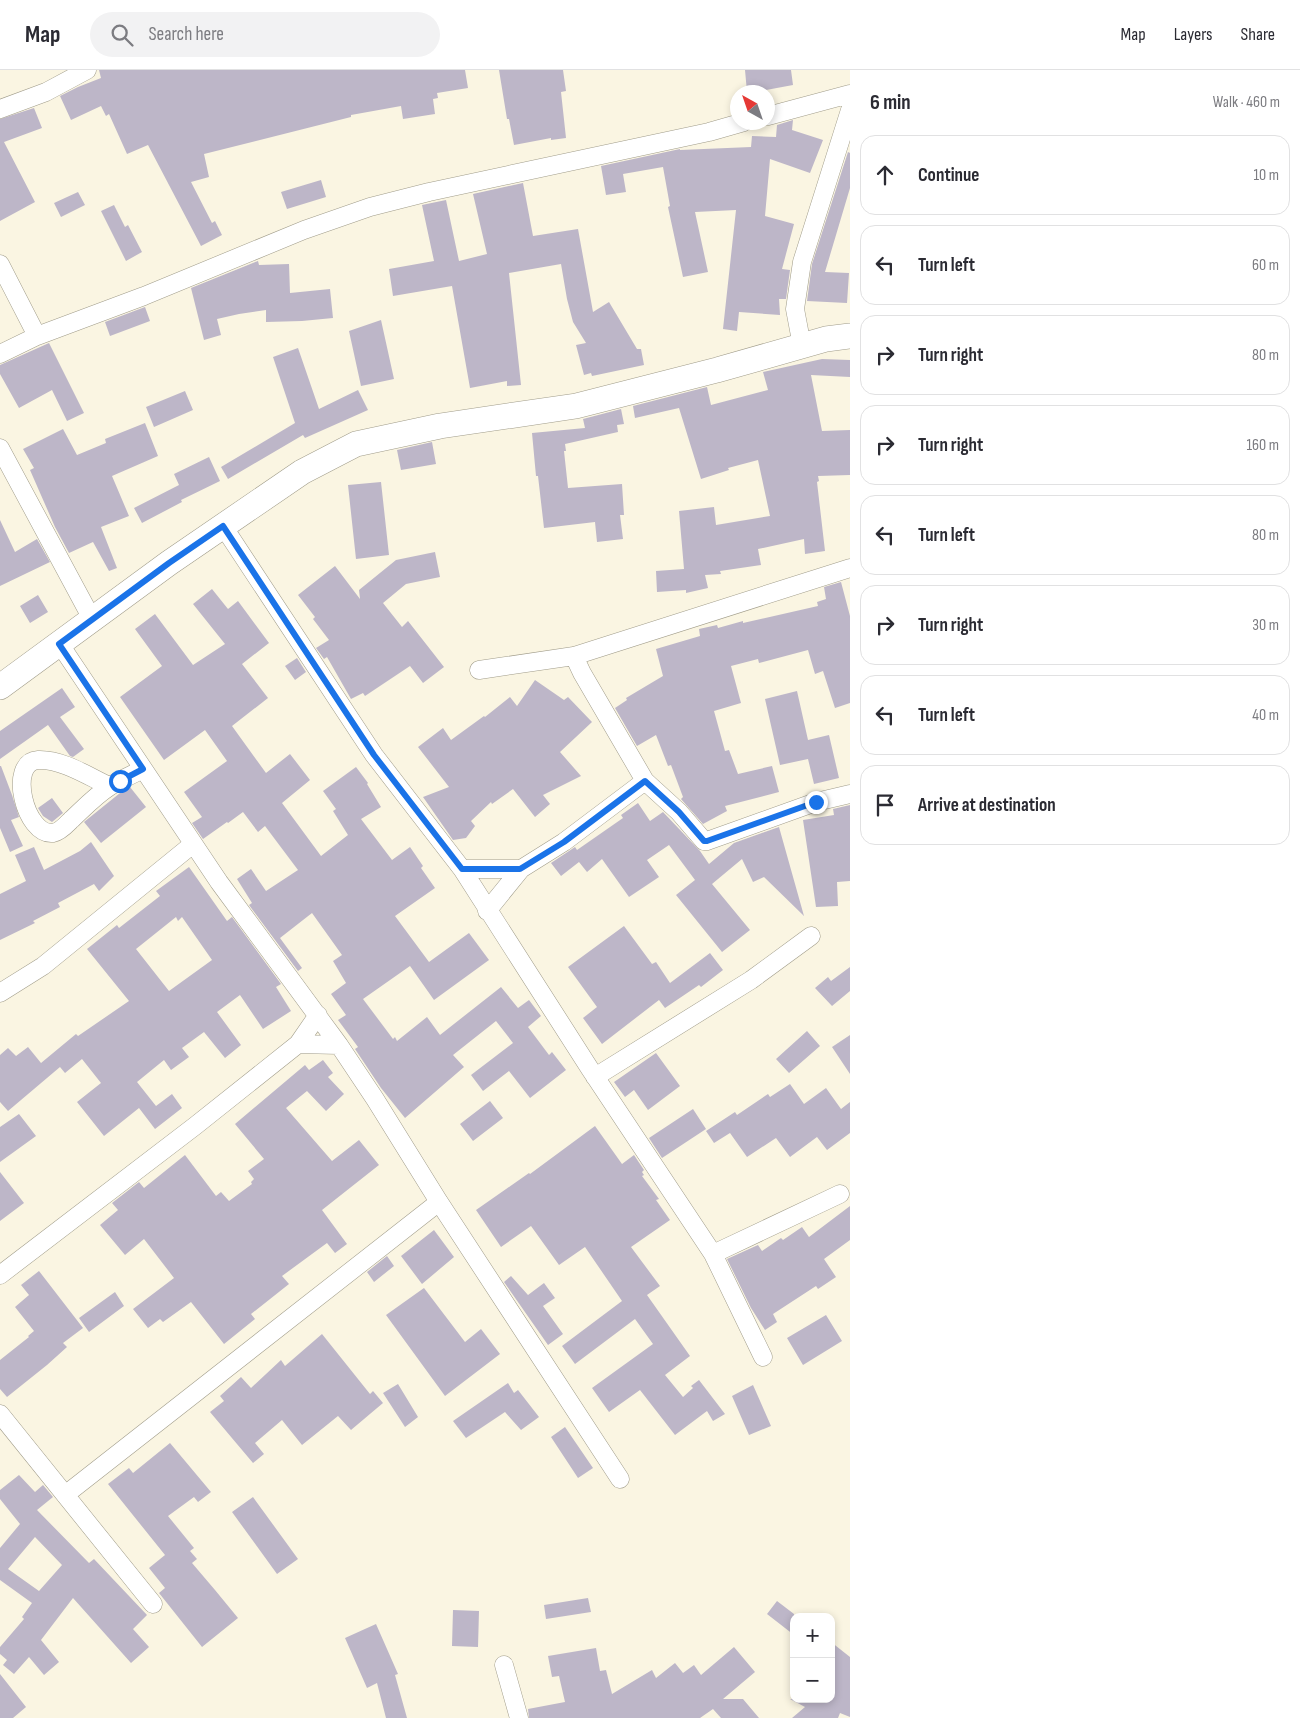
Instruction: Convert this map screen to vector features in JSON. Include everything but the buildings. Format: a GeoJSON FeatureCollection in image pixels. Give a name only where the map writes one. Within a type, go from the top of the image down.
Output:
{"type":"FeatureCollection","features":[{"type":"Feature","properties":{"kind":"street"},"geometry":{"type":"LineString","coordinates":[[0,109],[46,92],[87,70]]}},
{"type":"Feature","properties":{"kind":"street"},"geometry":{"type":"LineString","coordinates":[[775,114],[850,94]]}},
{"type":"Feature","properties":{"kind":"street"},"geometry":{"type":"LineString","coordinates":[[802,346],[795,310],[802,262],[850,110]]}},
{"type":"Feature","properties":{"kind":"street"},"geometry":{"type":"LineString","coordinates":[[0,354],[37,336],[144,296],[304,230],[370,207],[428,192],[730,126]]}},
{"type":"Feature","properties":{"kind":"street"},"geometry":{"type":"LineString","coordinates":[[0,264],[37,336]]}},
{"type":"Feature","properties":{"kind":"street"},"geometry":{"type":"LineString","coordinates":[[0,687],[92,619],[302,472],[356,444],[440,426],[576,406],[717,370],[826,339],[850,336]]}},
{"type":"Feature","properties":{"kind":"street"},"geometry":{"type":"LineString","coordinates":[[0,448],[92,619]]}},
{"type":"Feature","properties":{"kind":"street"},"geometry":{"type":"LineString","coordinates":[[223,526],[374,755],[462,869],[487,911],[595,1077],[713,1254],[763,1357]]}},
{"type":"Feature","properties":{"kind":"street"},"geometry":{"type":"LineString","coordinates":[[479,670],[574,656],[850,568]]}},
{"type":"Feature","properties":{"kind":"street"},"geometry":{"type":"LineString","coordinates":[[59,644],[219,882],[339,1045],[620,1479]]}},
{"type":"Feature","properties":{"kind":"street"},"geometry":{"type":"LineString","coordinates":[[574,656],[645,781],[679,812],[700,838],[707,841],[816,802],[850,794]]}},
{"type":"Feature","properties":{"kind":"street"},"geometry":{"type":"LineString","coordinates":[[109,786],[63,765],[46,760],[35,760],[27,764],[22,772],[23,798],[31,820],[37,827],[46,832],[54,833],[64,827],[109,786],[143,769]]}},
{"type":"Feature","properties":{"kind":"street"},"geometry":{"type":"LineString","coordinates":[[487,911],[520,869],[564,842],[645,781]]}},
{"type":"Feature","properties":{"kind":"street"},"geometry":{"type":"LineString","coordinates":[[0,993],[42,966],[193,844]]}},
{"type":"Feature","properties":{"kind":"street"},"geometry":{"type":"LineString","coordinates":[[462,869],[520,869]]}},
{"type":"Feature","properties":{"kind":"street"},"geometry":{"type":"LineString","coordinates":[[595,1077],[751,980],[811,936]]}},
{"type":"Feature","properties":{"kind":"street"},"geometry":{"type":"LineString","coordinates":[[0,1275],[195,1126],[298,1044],[318,1015]]}},
{"type":"Feature","properties":{"kind":"street"},"geometry":{"type":"LineString","coordinates":[[298,1044],[339,1045]]}},
{"type":"Feature","properties":{"kind":"street"},"geometry":{"type":"LineString","coordinates":[[713,1254],[840,1194]]}},
{"type":"Feature","properties":{"kind":"street"},"geometry":{"type":"LineString","coordinates":[[65,1495],[439,1202]]}},
{"type":"Feature","properties":{"kind":"street"},"geometry":{"type":"LineString","coordinates":[[0,1414],[153,1604]]}},
{"type":"Feature","properties":{"kind":"street"},"geometry":{"type":"LineString","coordinates":[[504,1665],[519,1718]]}},
{"type":"Feature","properties":{"kind":"route"},"geometry":{"type":"LineString","coordinates":[[120,781],[143,769],[59,644],[169,563],[223,526],[374,755],[462,869],[520,869],[564,842],[645,781],[679,812],[704,841],[816,802]]}}]}
